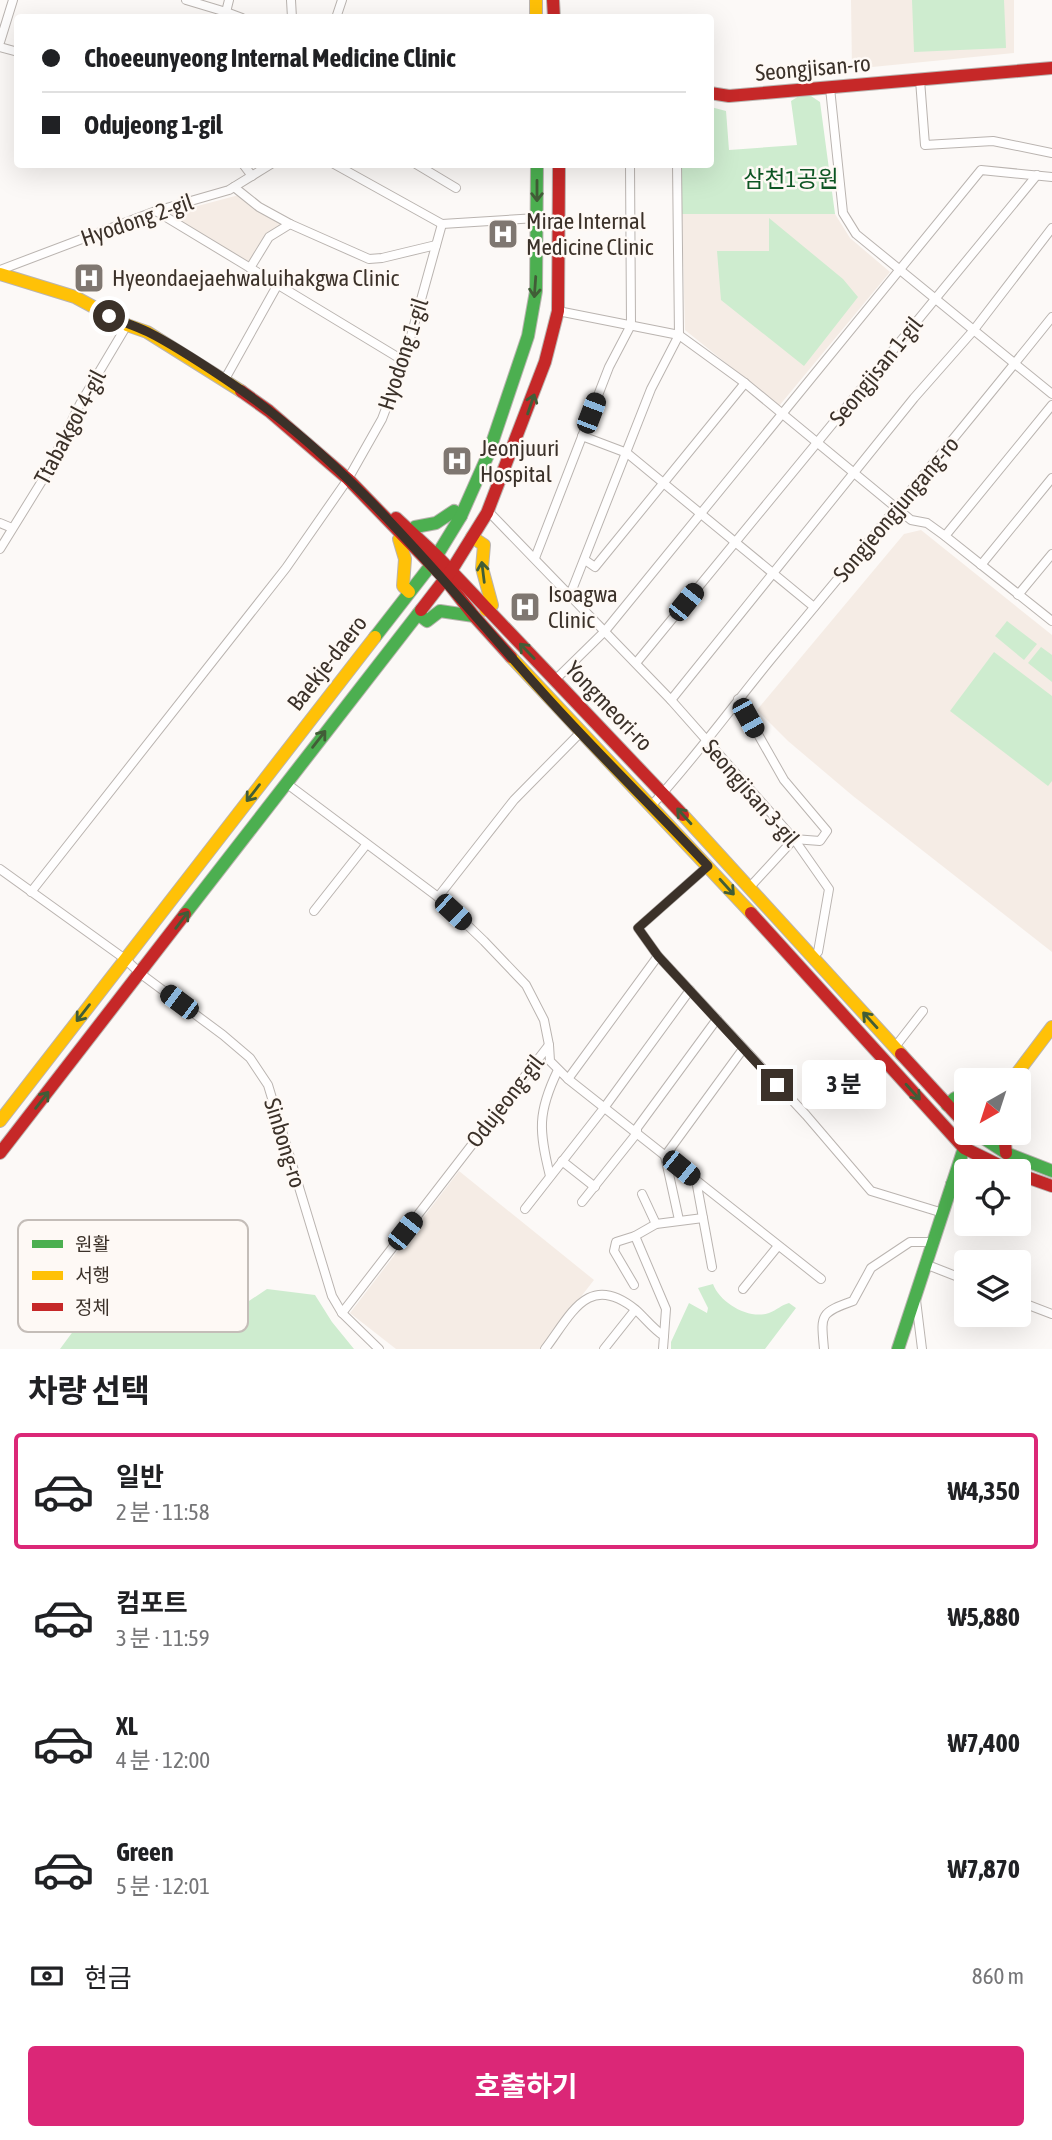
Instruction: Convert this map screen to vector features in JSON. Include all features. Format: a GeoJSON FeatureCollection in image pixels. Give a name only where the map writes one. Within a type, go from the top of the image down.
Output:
{"type":"FeatureCollection","features":[{"type":"Feature","properties":{"kind":"street"},"geometry":{"type":"LineString","coordinates":[[0,45],[13,0]]}},
{"type":"Feature","properties":{"kind":"street"},"geometry":{"type":"LineString","coordinates":[[186,0],[223,14]]}},
{"type":"Feature","properties":{"kind":"street","name":"Seongjisan-ro"},"geometry":{"type":"LineString","coordinates":[[714,94],[729,96],[1052,68]]}},
{"type":"Feature","properties":{"kind":"street"},"geometry":{"type":"LineString","coordinates":[[920,80],[925,145],[993,141],[1052,153]]}},
{"type":"Feature","properties":{"kind":"street"},"geometry":{"type":"LineString","coordinates":[[830,88],[843,213],[856,234],[1052,394]]}},
{"type":"Feature","properties":{"kind":"street"},"geometry":{"type":"LineString","coordinates":[[246,168],[252,176]]}},
{"type":"Feature","properties":{"kind":"street","name":"Hyodong 2-gil"},"geometry":{"type":"LineString","coordinates":[[0,272],[156,211],[234,187],[265,168]]}},
{"type":"Feature","properties":{"kind":"street"},"geometry":{"type":"LineString","coordinates":[[341,168],[442,224],[537,218]]}},
{"type":"Feature","properties":{"kind":"street"},"geometry":{"type":"LineString","coordinates":[[423,168],[456,188]]}},
{"type":"Feature","properties":{"kind":"street","name":"Baekje-daero"},"geometry":{"type":"LineString","coordinates":[[0,1121],[434,560],[461,516],[488,455],[528,336],[536,291],[537,168]]}},
{"type":"Feature","properties":{"kind":"street","name":"Baekje-daero"},"geometry":{"type":"LineString","coordinates":[[0,1153],[448,575],[488,511],[545,362],[558,311],[559,168]]}},
{"type":"Feature","properties":{"kind":"street"},"geometry":{"type":"LineString","coordinates":[[534,558],[609,366],[631,325],[631,168]]}},
{"type":"Feature","properties":{"kind":"street"},"geometry":{"type":"LineString","coordinates":[[570,595],[650,389],[679,335],[677,168]]}},
{"type":"Feature","properties":{"kind":"street","name":"Seongjisan 1-gil"},"geometry":{"type":"LineString","coordinates":[[605,631],[981,170],[1037,175]]}},
{"type":"Feature","properties":{"kind":"street"},"geometry":{"type":"LineString","coordinates":[[1037,175],[1052,177]]}},
{"type":"Feature","properties":{"kind":"street","name":"Seongjisan 1-gil"},"geometry":{"type":"LineString","coordinates":[[636,663],[1037,175]]}},
{"type":"Feature","properties":{"kind":"street"},"geometry":{"type":"LineString","coordinates":[[234,187],[259,207],[290,224],[369,259],[436,245]]}},
{"type":"Feature","properties":{"kind":"street"},"geometry":{"type":"LineString","coordinates":[[156,211],[404,361]]}},
{"type":"Feature","properties":{"kind":"street"},"geometry":{"type":"LineString","coordinates":[[250,268],[270,237],[290,224]]}},
{"type":"Feature","properties":{"kind":"street","name":"Hyodong 1-gil"},"geometry":{"type":"LineString","coordinates":[[348,479],[382,419],[404,361],[442,224]]}},
{"type":"Feature","properties":{"kind":"street","name":"Seongjisan 1-gil"},"geometry":{"type":"LineString","coordinates":[[671,700],[914,398],[973,331],[1052,228]]}},
{"type":"Feature","properties":{"kind":"street","name":"Yongmeori-ro"},"geometry":{"type":"LineString","coordinates":[[0,272],[75,297],[127,325],[147,332],[225,379],[269,411],[365,495],[380,504],[663,793],[954,1112]]}},
{"type":"Feature","properties":{"kind":"street"},"geometry":{"type":"LineString","coordinates":[[225,379],[278,284]]}},
{"type":"Feature","properties":{"kind":"street","name":"Seongjisan 1-gil"},"geometry":{"type":"LineString","coordinates":[[558,311],[679,335],[745,383],[911,520],[927,523],[1052,621]]}},
{"type":"Feature","properties":{"kind":"street","name":"Songjeongjungang-ro"},"geometry":{"type":"LineString","coordinates":[[652,805],[707,742],[738,699],[897,509],[1052,317]]}},
{"type":"Feature","properties":{"kind":"street","name":"Ttabakgol 4-gil"},"geometry":{"type":"LineString","coordinates":[[0,548],[45,476],[80,404],[127,325]]}},
{"type":"Feature","properties":{"kind":"street"},"geometry":{"type":"LineString","coordinates":[[585,559],[596,567],[745,383]]}},
{"type":"Feature","properties":{"kind":"street"},"geometry":{"type":"LineString","coordinates":[[945,536],[1052,405]]}},
{"type":"Feature","properties":{"kind":"street"},"geometry":{"type":"LineString","coordinates":[[582,436],[627,453],[814,607]]}},
{"type":"Feature","properties":{"kind":"street"},"geometry":{"type":"LineString","coordinates":[[981,565],[1052,478]]}},
{"type":"Feature","properties":{"kind":"street"},"geometry":{"type":"LineString","coordinates":[[31,892],[286,568],[348,479]]}},
{"type":"Feature","properties":{"kind":"street"},"geometry":{"type":"LineString","coordinates":[[409,592],[403,586],[405,559],[399,538],[415,527],[442,521],[454,511],[461,516]]}},
{"type":"Feature","properties":{"kind":"street","name":"Seongjisan 3-gil"},"geometry":{"type":"LineString","coordinates":[[488,511],[671,700],[794,839],[829,889],[818,953],[812,957]]}},
{"type":"Feature","properties":{"kind":"street"},"geometry":{"type":"LineString","coordinates":[[0,523],[12,528]]}},
{"type":"Feature","properties":{"kind":"street"},"geometry":{"type":"LineString","coordinates":[[472,537],[484,545],[483,579],[492,604],[486,610]]}},
{"type":"Feature","properties":{"kind":"street"},"geometry":{"type":"LineString","coordinates":[[1018,595],[1052,554]]}},
{"type":"Feature","properties":{"kind":"street","name":"Yongmeori-ro"},"geometry":{"type":"LineString","coordinates":[[448,575],[474,616],[580,733],[652,805],[964,1148],[979,1159]]}},
{"type":"Feature","properties":{"kind":"street"},"geometry":{"type":"LineString","coordinates":[[418,614],[428,621],[440,611],[474,616]]}},
{"type":"Feature","properties":{"kind":"street"},"geometry":{"type":"LineString","coordinates":[[555,680],[605,631]]}},
{"type":"Feature","properties":{"kind":"street"},"geometry":{"type":"LineString","coordinates":[[738,699],[784,780],[827,831],[820,841],[794,839],[749,888]]}},
{"type":"Feature","properties":{"kind":"street","name":"Yongmeori-ro"},"geometry":{"type":"LineString","coordinates":[[438,897],[513,800],[580,733]]}},
{"type":"Feature","properties":{"kind":"street"},"geometry":{"type":"LineString","coordinates":[[286,783],[438,897],[515,972],[526,985],[544,1020],[549,1045]]}},
{"type":"Feature","properties":{"kind":"street"},"geometry":{"type":"LineString","coordinates":[[314,911],[366,845]]}},
{"type":"Feature","properties":{"kind":"street"},"geometry":{"type":"LineString","coordinates":[[708,866],[638,928],[658,956],[806,1115],[871,1191],[943,1213]]}},
{"type":"Feature","properties":{"kind":"street","name":"Sinbong-ro"},"geometry":{"type":"LineString","coordinates":[[0,869],[125,959],[250,1058],[268,1085],[332,1296],[342,1313],[375,1348]]}},
{"type":"Feature","properties":{"kind":"street","name":"Odujeong-gil"},"geometry":{"type":"LineString","coordinates":[[549,1045],[550,1061],[568,1079],[658,956]]}},
{"type":"Feature","properties":{"kind":"street"},"geometry":{"type":"LineString","coordinates":[[524,1209],[604,1108],[690,990]]}},
{"type":"Feature","properties":{"kind":"street"},"geometry":{"type":"LineString","coordinates":[[895,1047],[923,1011]]}},
{"type":"Feature","properties":{"kind":"street"},"geometry":{"type":"LineString","coordinates":[[582,1202],[637,1133],[637,1128],[717,1019]]}},
{"type":"Feature","properties":{"kind":"street"},"geometry":{"type":"LineString","coordinates":[[1021,1068],[1052,1027]]}},
{"type":"Feature","properties":{"kind":"street","name":"Odujeong-gil"},"geometry":{"type":"LineString","coordinates":[[342,1313],[549,1045]]}},
{"type":"Feature","properties":{"kind":"street"},"geometry":{"type":"LineString","coordinates":[[680,1220],[665,1156],[743,1048]]}},
{"type":"Feature","properties":{"kind":"street"},"geometry":{"type":"LineString","coordinates":[[550,1177],[540,1135],[546,1095],[558,1070]]}},
{"type":"Feature","properties":{"kind":"street"},"geometry":{"type":"LineString","coordinates":[[568,1079],[821,1279]]}},
{"type":"Feature","properties":{"kind":"street"},"geometry":{"type":"LineString","coordinates":[[947,1105],[954,1099]]}},
{"type":"Feature","properties":{"kind":"street"},"geometry":{"type":"LineString","coordinates":[[898,1349],[966,1145]]}},
{"type":"Feature","properties":{"kind":"street"},"geometry":{"type":"LineString","coordinates":[[993,1145],[1006,1153],[1052,1171]]}},
{"type":"Feature","properties":{"kind":"street"},"geometry":{"type":"LineString","coordinates":[[1005,1145],[1006,1153]]}},
{"type":"Feature","properties":{"kind":"street"},"geometry":{"type":"LineString","coordinates":[[562,1161],[595,1186]]}},
{"type":"Feature","properties":{"kind":"street"},"geometry":{"type":"LineString","coordinates":[[1031,1179],[1052,1186]]}},
{"type":"Feature","properties":{"kind":"street"},"geometry":{"type":"LineString","coordinates":[[696,1180],[712,1266]]}},
{"type":"Feature","properties":{"kind":"street"},"geometry":{"type":"LineString","coordinates":[[642,1194],[656,1224]]}},
{"type":"Feature","properties":{"kind":"street"},"geometry":{"type":"LineString","coordinates":[[634,1285],[614,1251],[616,1242],[635,1236],[656,1224],[703,1218]]}},
{"type":"Feature","properties":{"kind":"street"},"geometry":{"type":"LineString","coordinates":[[635,1236],[666,1309],[662,1348]]}},
{"type":"Feature","properties":{"kind":"street"},"geometry":{"type":"LineString","coordinates":[[824,1349],[821,1330],[824,1317],[830,1309],[853,1301],[871,1268],[911,1242],[933,1242]]}},
{"type":"Feature","properties":{"kind":"street"},"geometry":{"type":"LineString","coordinates":[[743,1289],[778,1246]]}},
{"type":"Feature","properties":{"kind":"street"},"geometry":{"type":"LineString","coordinates":[[925,1264],[954,1275]]}},
{"type":"Feature","properties":{"kind":"street"},"geometry":{"type":"LineString","coordinates":[[545,1349],[583,1299],[598,1294],[613,1298],[635,1310],[664,1336]]}},
{"type":"Feature","properties":{"kind":"street"},"geometry":{"type":"LineString","coordinates":[[915,1297],[922,1349]]}},
{"type":"Feature","properties":{"kind":"street"},"geometry":{"type":"LineString","coordinates":[[1031,1306],[1052,1314]]}},
{"type":"Feature","properties":{"kind":"street"},"geometry":{"type":"LineString","coordinates":[[604,1349],[635,1310]]}},
{"type":"Feature","properties":{"kind":"shaded area"},"geometry":{"type":"Polygon","coordinates":[[[851,0],[1014,0],[1014,53],[852,69],[851,0]]]}},
{"type":"Feature","properties":{"kind":"shaded area"},"geometry":{"type":"Polygon","coordinates":[[[239,195],[283,222],[250,266],[172,220],[171,213],[239,195]]]}},
{"type":"Feature","properties":{"kind":"shaded area"},"geometry":{"type":"Polygon","coordinates":[[[682,214],[835,214],[850,238],[890,272],[779,406],[685,330],[682,214]]]}},
{"type":"Feature","properties":{"kind":"shaded area"},"geometry":{"type":"Polygon","coordinates":[[[921,530],[1052,635],[1052,952],[853,796],[788,741],[757,710],[904,534],[921,530]]]}},
{"type":"Feature","properties":{"kind":"shaded area"},"geometry":{"type":"Polygon","coordinates":[[[459,1171],[594,1280],[540,1349],[396,1349],[350,1313],[459,1171]]]}},
{"type":"Feature","properties":{"kind":"green space"},"geometry":{"type":"Polygon","coordinates":[[[912,0],[1004,0],[1006,48],[914,52],[912,0]]]}},
{"type":"Feature","properties":{"kind":"green space","name":"삼천1공원"},"geometry":{"type":"Polygon","coordinates":[[[799,96],[811,96],[820,102],[835,214],[682,214],[680,168],[714,168],[714,108],[726,111],[729,150],[797,145],[791,101],[799,96]]]}},
{"type":"Feature","properties":{"kind":"green space"},"geometry":{"type":"Polygon","coordinates":[[[769,218],[843,279],[858,297],[804,366],[721,300],[717,251],[769,251],[769,218]]]}},
{"type":"Feature","properties":{"kind":"green space"},"geometry":{"type":"Polygon","coordinates":[[[1007,621],[1037,644],[1024,660],[995,636],[1007,621]]]}},
{"type":"Feature","properties":{"kind":"green space"},"geometry":{"type":"Polygon","coordinates":[[[1041,647],[1052,655],[1052,682],[1028,663],[1041,647]]]}},
{"type":"Feature","properties":{"kind":"green space"},"geometry":{"type":"Polygon","coordinates":[[[994,652],[1052,696],[1052,781],[1048,786],[950,711],[994,652]]]}},
{"type":"Feature","properties":{"kind":"green space"},"geometry":{"type":"Polygon","coordinates":[[[713,1284],[722,1298],[744,1312],[761,1315],[789,1303],[796,1308],[765,1349],[671,1349],[671,1342],[689,1303],[707,1313],[708,1308],[698,1288],[713,1284]]]}},
{"type":"Feature","properties":{"kind":"green space"},"geometry":{"type":"Polygon","coordinates":[[[267,1289],[315,1295],[354,1349],[60,1349],[73,1332],[248,1332],[248,1302],[267,1289]]]}},
{"type":"Feature","properties":{"kind":"traffic: fast"},"geometry":{"type":"LineString","coordinates":[[375,637],[431,565],[461,516],[488,455],[528,336],[536,291],[537,168]]}},
{"type":"Feature","properties":{"kind":"traffic: fast"},"geometry":{"type":"LineString","coordinates":[[411,531],[415,527],[436,523],[454,511],[461,516]]}},
{"type":"Feature","properties":{"kind":"traffic: fast"},"geometry":{"type":"LineString","coordinates":[[185,914],[421,610]]}},
{"type":"Feature","properties":{"kind":"traffic: fast"},"geometry":{"type":"LineString","coordinates":[[418,614],[427,621],[440,611],[474,616]]}},
{"type":"Feature","properties":{"kind":"traffic: fast"},"geometry":{"type":"LineString","coordinates":[[947,1105],[954,1099]]}},
{"type":"Feature","properties":{"kind":"traffic: fast"},"geometry":{"type":"LineString","coordinates":[[898,1349],[966,1145]]}},
{"type":"Feature","properties":{"kind":"traffic: fast"},"geometry":{"type":"LineString","coordinates":[[994,1145],[1006,1153],[1052,1171]]}},
{"type":"Feature","properties":{"kind":"traffic: slow"},"geometry":{"type":"LineString","coordinates":[[536,0],[536,14]]}},
{"type":"Feature","properties":{"kind":"traffic: slow"},"geometry":{"type":"LineString","coordinates":[[0,274],[75,297],[127,325],[147,332],[241,391]]}},
{"type":"Feature","properties":{"kind":"traffic: slow"},"geometry":{"type":"LineString","coordinates":[[402,535],[399,539],[405,559],[403,586],[409,592]]}},
{"type":"Feature","properties":{"kind":"traffic: slow"},"geometry":{"type":"LineString","coordinates":[[472,537],[484,545],[482,568],[492,605],[486,610]]}},
{"type":"Feature","properties":{"kind":"traffic: slow"},"geometry":{"type":"LineString","coordinates":[[0,1121],[375,637]]}},
{"type":"Feature","properties":{"kind":"traffic: slow"},"geometry":{"type":"LineString","coordinates":[[511,657],[751,913]]}},
{"type":"Feature","properties":{"kind":"traffic: slow"},"geometry":{"type":"LineString","coordinates":[[683,815],[901,1054]]}},
{"type":"Feature","properties":{"kind":"traffic: slow"},"geometry":{"type":"LineString","coordinates":[[1021,1068],[1052,1027]]}},
{"type":"Feature","properties":{"kind":"traffic: jam"},"geometry":{"type":"LineString","coordinates":[[553,0],[554,14]]}},
{"type":"Feature","properties":{"kind":"traffic: jam"},"geometry":{"type":"LineString","coordinates":[[714,94],[729,96],[1052,68]]}},
{"type":"Feature","properties":{"kind":"traffic: jam"},"geometry":{"type":"LineString","coordinates":[[421,610],[451,571],[487,513],[545,362],[558,311],[559,168]]}},
{"type":"Feature","properties":{"kind":"traffic: jam"},"geometry":{"type":"LineString","coordinates":[[241,391],[269,411],[348,479],[445,579],[511,657]]}},
{"type":"Feature","properties":{"kind":"traffic: jam"},"geometry":{"type":"LineString","coordinates":[[396,518],[437,556],[683,815]]}},
{"type":"Feature","properties":{"kind":"traffic: jam"},"geometry":{"type":"LineString","coordinates":[[751,913],[964,1148],[986,1159]]}},
{"type":"Feature","properties":{"kind":"traffic: jam"},"geometry":{"type":"LineString","coordinates":[[0,1153],[185,914]]}},
{"type":"Feature","properties":{"kind":"traffic: jam"},"geometry":{"type":"LineString","coordinates":[[901,1054],[954,1112]]}},
{"type":"Feature","properties":{"kind":"traffic: jam"},"geometry":{"type":"LineString","coordinates":[[1005,1145],[1006,1153]]}},
{"type":"Feature","properties":{"kind":"traffic: jam"},"geometry":{"type":"LineString","coordinates":[[1031,1179],[1052,1186]]}},
{"type":"Feature","properties":{"kind":"place","name":"Mirae Internal Medicine Clinic"},"geometry":{"type":"Point","coordinates":[503,234]}},
{"type":"Feature","properties":{"kind":"place","name":"Hyeondaejaehwaluihakgwa Clinic"},"geometry":{"type":"Point","coordinates":[89,278]}},
{"type":"Feature","properties":{"kind":"place","name":"Jeonjuuri Hospital"},"geometry":{"type":"Point","coordinates":[457,461]}},
{"type":"Feature","properties":{"kind":"place","name":"Isoagwa Clinic"},"geometry":{"type":"Point","coordinates":[525,607]}},
{"type":"Feature","properties":{"kind":"route"},"geometry":{"type":"LineString","coordinates":[[109,316],[147,332],[225,379],[269,411],[348,479],[445,579],[474,616],[580,733],[708,866],[638,928],[658,956],[777,1085]]}}]}
